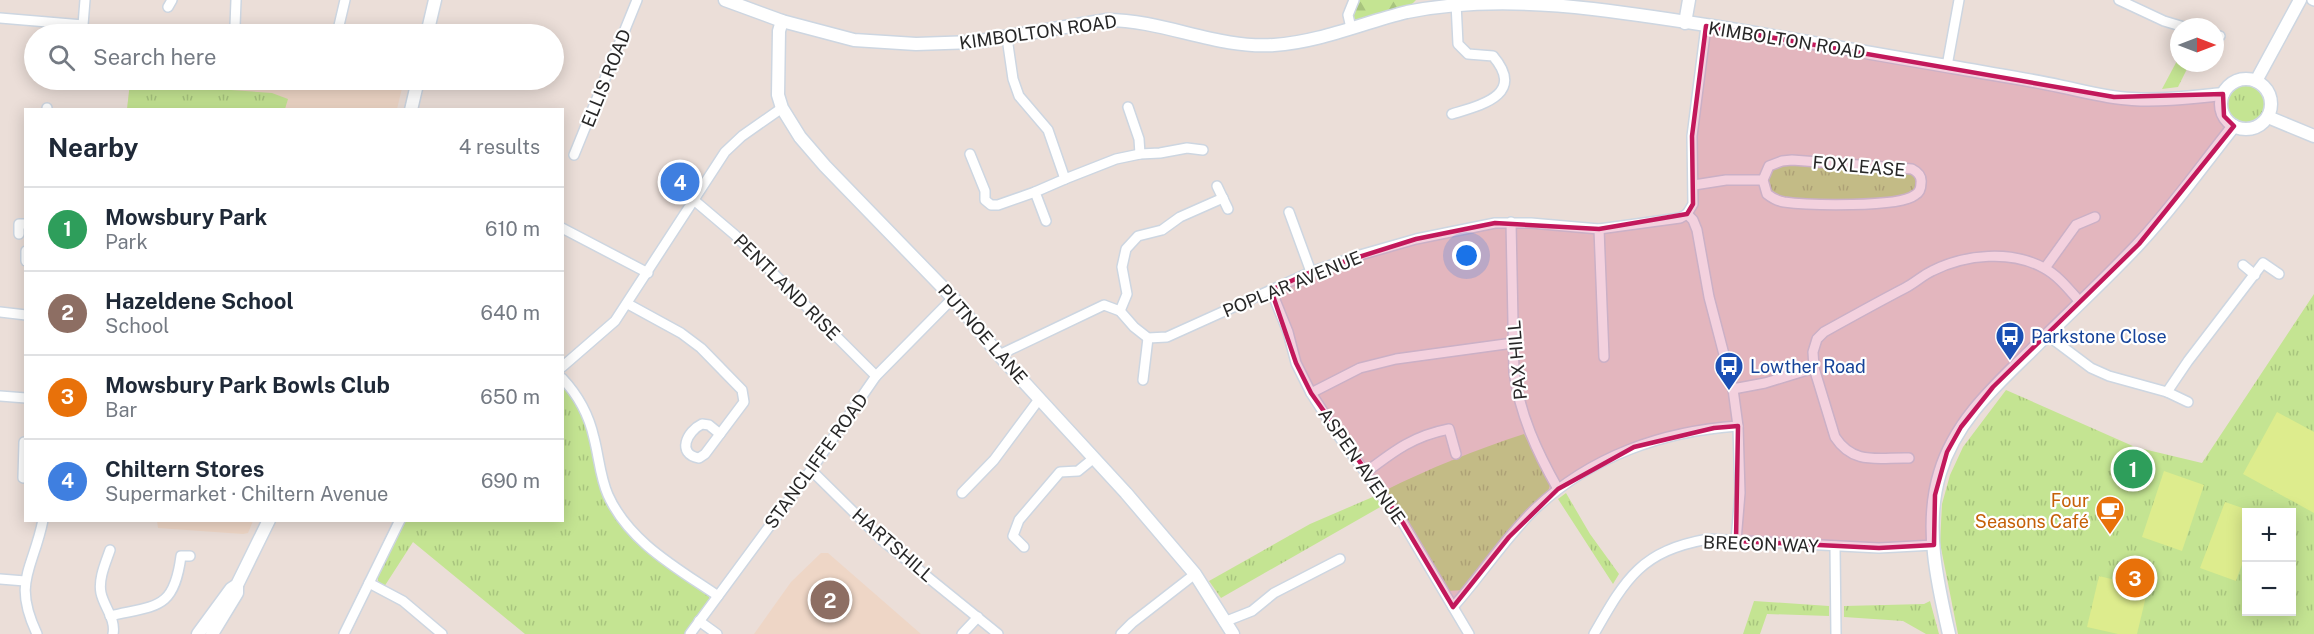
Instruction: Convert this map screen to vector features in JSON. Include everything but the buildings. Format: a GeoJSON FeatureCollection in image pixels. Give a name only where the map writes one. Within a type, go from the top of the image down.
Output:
{"type":"FeatureCollection","features":[{"type":"Feature","properties":{"kind":"street"},"geometry":{"type":"LineString","coordinates":[[83,24],[85,0]]}},
{"type":"Feature","properties":{"kind":"street"},"geometry":{"type":"LineString","coordinates":[[235,24],[236,0]]}},
{"type":"Feature","properties":{"kind":"street"},"geometry":{"type":"LineString","coordinates":[[339,24],[345,0]]}},
{"type":"Feature","properties":{"kind":"street"},"geometry":{"type":"LineString","coordinates":[[429,24],[435,0]]}},
{"type":"Feature","properties":{"kind":"street","name":"ELLIS ROAD"},"geometry":{"type":"LineString","coordinates":[[574,155],[637,0]]}},
{"type":"Feature","properties":{"kind":"street","name":"KIMBOLTON ROAD"},"geometry":{"type":"LineString","coordinates":[[726,0],[782,21],[854,40],[942,44],[1007,38],[1107,20],[1127,20],[1153,24],[1231,44],[1257,46],[1304,41],[1407,12],[1456,3],[1561,6],[1706,26],[2134,100],[2223,94]]}},
{"type":"Feature","properties":{"kind":"street"},"geometry":{"type":"LineString","coordinates":[[1351,28],[1348,15],[1354,0]]}},
{"type":"Feature","properties":{"kind":"street"},"geometry":{"type":"LineString","coordinates":[[1685,23],[1689,0]]}},
{"type":"Feature","properties":{"kind":"street"},"geometry":{"type":"LineString","coordinates":[[1947,66],[1959,0]]}},
{"type":"Feature","properties":{"kind":"street"},"geometry":{"type":"LineString","coordinates":[[2119,0],[2170,22]]}},
{"type":"Feature","properties":{"kind":"street"},"geometry":{"type":"LineString","coordinates":[[2140,10],[2144,0]]}},
{"type":"Feature","properties":{"kind":"street"},"geometry":{"type":"LineString","coordinates":[[2256,81],[2300,0]]}},
{"type":"Feature","properties":{"kind":"street"},"geometry":{"type":"LineString","coordinates":[[1452,114],[1490,102],[1497,97],[1503,87],[1505,75],[1501,65],[1493,56],[1468,54],[1458,44],[1456,3]]}},
{"type":"Feature","properties":{"kind":"street"},"geometry":{"type":"LineString","coordinates":[[0,18],[71,24]]}},
{"type":"Feature","properties":{"kind":"street","name":"PUTNOE LANE"},"geometry":{"type":"LineString","coordinates":[[782,21],[779,31],[777,79],[782,108],[800,137],[825,166],[953,298],[999,355],[1094,458],[1195,574],[1233,634]]}},
{"type":"Feature","properties":{"kind":"street"},"geometry":{"type":"LineString","coordinates":[[1706,26],[1692,136],[1693,204],[1687,214],[1693,220],[1697,230],[1709,297],[1733,389],[1738,426],[1740,493],[1736,541]]}},
{"type":"Feature","properties":{"kind":"street"},"geometry":{"type":"LineString","coordinates":[[1007,38],[1013,79],[1019,96],[1048,129],[1065,179]]}},
{"type":"Feature","properties":{"kind":"street"},"geometry":{"type":"LineString","coordinates":[[2241,79],[2256,81],[2268,91],[2271,99],[2268,117],[2258,126],[2250,129],[2234,126],[2224,116],[2221,101],[2223,94],[2227,87],[2241,79]]}},
{"type":"Feature","properties":{"kind":"street"},"geometry":{"type":"LineString","coordinates":[[411,108],[416,90]]}},
{"type":"Feature","properties":{"kind":"street"},"geometry":{"type":"LineString","coordinates":[[1128,107],[1139,139],[1140,153]]}},
{"type":"Feature","properties":{"kind":"street"},"geometry":{"type":"LineString","coordinates":[[564,365],[606,331],[628,304],[725,152],[742,136],[782,108]]}},
{"type":"Feature","properties":{"kind":"street"},"geometry":{"type":"LineString","coordinates":[[2268,117],[2314,136]]}},
{"type":"Feature","properties":{"kind":"street"},"geometry":{"type":"LineString","coordinates":[[1949,634],[1938,578],[1932,520],[1935,495],[1947,452],[1961,427],[1978,403],[2139,244],[2234,126]]}},
{"type":"Feature","properties":{"kind":"street"},"geometry":{"type":"LineString","coordinates":[[970,154],[985,191],[985,200],[991,205],[1035,192],[1116,159],[1140,153],[1160,153],[1187,148],[1203,150]]}},
{"type":"Feature","properties":{"kind":"street","name":"FOXLEASE"},"geometry":{"type":"LineString","coordinates":[[1782,160],[1906,168],[1919,172],[1922,180],[1917,194],[1911,197],[1852,205],[1782,202],[1767,194],[1763,180],[1769,166],[1782,160]]}},
{"type":"Feature","properties":{"kind":"street"},"geometry":{"type":"LineString","coordinates":[[1694,185],[1726,180],[1763,180]]}},
{"type":"Feature","properties":{"kind":"street"},"geometry":{"type":"LineString","coordinates":[[1217,186],[1228,209]]}},
{"type":"Feature","properties":{"kind":"street"},"geometry":{"type":"LineString","coordinates":[[1035,192],[1046,221]]}},
{"type":"Feature","properties":{"kind":"street"},"geometry":{"type":"LineString","coordinates":[[1120,310],[1127,294],[1122,267],[1126,249],[1138,236],[1162,230],[1180,217],[1222,198]]}},
{"type":"Feature","properties":{"kind":"street","name":"PENTLAND RISE"},"geometry":{"type":"LineString","coordinates":[[695,201],[735,235],[876,376]]}},
{"type":"Feature","properties":{"kind":"street"},"geometry":{"type":"LineString","coordinates":[[1289,212],[1311,272]]}},
{"type":"Feature","properties":{"kind":"street","name":"POPLAR AVENUE"},"geometry":{"type":"LineString","coordinates":[[1148,338],[1167,337],[1311,272],[1416,239],[1474,226],[1511,222],[1599,229],[1680,218],[1687,214]]}},
{"type":"Feature","properties":{"kind":"street"},"geometry":{"type":"LineString","coordinates":[[2045,268],[2074,221],[2095,217]]}},
{"type":"Feature","properties":{"kind":"street","name":"PAX HILL"},"geometry":{"type":"LineString","coordinates":[[1511,222],[1514,372],[1521,411],[1528,430],[1558,489]]}},
{"type":"Feature","properties":{"kind":"street"},"geometry":{"type":"LineString","coordinates":[[19,234],[19,224],[24,224]]}},
{"type":"Feature","properties":{"kind":"street"},"geometry":{"type":"LineString","coordinates":[[564,229],[648,273]]}},
{"type":"Feature","properties":{"kind":"street"},"geometry":{"type":"LineString","coordinates":[[1599,229],[1604,357]]}},
{"type":"Feature","properties":{"kind":"street"},"geometry":{"type":"LineString","coordinates":[[1909,459],[1864,458],[1853,455],[1841,447],[1835,437],[1814,368],[1813,352],[1817,339],[1824,332],[1912,285],[1931,271],[1963,260],[2004,256],[2025,259],[2045,268],[2060,280],[2081,303]]}},
{"type":"Feature","properties":{"kind":"street"},"geometry":{"type":"LineString","coordinates":[[2167,392],[2263,264],[2279,274]]}},
{"type":"Feature","properties":{"kind":"street"},"geometry":{"type":"LineString","coordinates":[[2243,266],[2255,275]]}},
{"type":"Feature","properties":{"kind":"street","name":"ASPEN AVENUE"},"geometry":{"type":"LineString","coordinates":[[1271,290],[1288,332],[1296,363],[1311,393],[1403,524],[1469,634]]}},
{"type":"Feature","properties":{"kind":"street","name":"STANCLIFFE ROAD"},"geometry":{"type":"LineString","coordinates":[[690,634],[811,470],[876,376],[953,298]]}},
{"type":"Feature","properties":{"kind":"street"},"geometry":{"type":"LineString","coordinates":[[628,304],[688,338],[701,348],[742,390],[744,402],[720,434]]}},
{"type":"Feature","properties":{"kind":"street"},"geometry":{"type":"LineString","coordinates":[[999,355],[1104,304],[1120,310],[1134,327],[1148,338],[1143,380]]}},
{"type":"Feature","properties":{"kind":"street"},"geometry":{"type":"LineString","coordinates":[[0,312],[24,315]]}},
{"type":"Feature","properties":{"kind":"street"},"geometry":{"type":"LineString","coordinates":[[2047,335],[2091,368],[2109,376],[2167,392],[2188,402]]}},
{"type":"Feature","properties":{"kind":"street"},"geometry":{"type":"LineString","coordinates":[[1311,393],[1360,368],[1396,358],[1513,343]]}},
{"type":"Feature","properties":{"kind":"street"},"geometry":{"type":"LineString","coordinates":[[1733,389],[1776,380],[1814,368]]}},
{"type":"Feature","properties":{"kind":"street"},"geometry":{"type":"LineString","coordinates":[[564,380],[574,391],[585,411],[594,436],[608,494],[617,512],[631,531],[645,544],[718,596]]}},
{"type":"Feature","properties":{"kind":"street"},"geometry":{"type":"LineString","coordinates":[[0,396],[24,398]]}},
{"type":"Feature","properties":{"kind":"street"},"geometry":{"type":"LineString","coordinates":[[962,493],[994,460],[1040,398]]}},
{"type":"Feature","properties":{"kind":"street"},"geometry":{"type":"LineString","coordinates":[[1453,607],[1509,537],[1558,489],[1605,460],[1646,443],[1684,433],[1738,426]]}},
{"type":"Feature","properties":{"kind":"street"},"geometry":{"type":"LineString","coordinates":[[1365,473],[1401,446],[1429,433],[1449,429],[1456,454]]}},
{"type":"Feature","properties":{"kind":"street"},"geometry":{"type":"LineString","coordinates":[[23,478],[24,442]]}},
{"type":"Feature","properties":{"kind":"street"},"geometry":{"type":"LineString","coordinates":[[1024,547],[1013,536],[1018,520],[1060,472],[1078,471],[1094,458]]}},
{"type":"Feature","properties":{"kind":"street","name":"HARTSHILL"},"geometry":{"type":"LineString","coordinates":[[811,470],[882,540],[998,634]]}},
{"type":"Feature","properties":{"kind":"street"},"geometry":{"type":"LineString","coordinates":[[37,634],[25,596],[25,581],[43,522]]}},
{"type":"Feature","properties":{"kind":"street"},"geometry":{"type":"LineString","coordinates":[[212,634],[237,593],[237,585],[268,522]]}},
{"type":"Feature","properties":{"kind":"street"},"geometry":{"type":"LineString","coordinates":[[344,634],[399,522]]}},
{"type":"Feature","properties":{"kind":"street","name":"BRECON WAY"},"geometry":{"type":"LineString","coordinates":[[1594,634],[1624,584],[1645,562],[1673,547],[1688,543],[1708,539],[1879,548],[1934,545]]}},
{"type":"Feature","properties":{"kind":"street"},"geometry":{"type":"LineString","coordinates":[[1835,546],[1836,634]]}},
{"type":"Feature","properties":{"kind":"street"},"geometry":{"type":"LineString","coordinates":[[110,550],[101,580],[101,592],[113,623],[113,634]]}},
{"type":"Feature","properties":{"kind":"street"},"geometry":{"type":"LineString","coordinates":[[110,616],[155,605],[166,598],[176,584],[181,556],[190,556]]}},
{"type":"Feature","properties":{"kind":"street"},"geometry":{"type":"LineString","coordinates":[[1224,622],[1252,611],[1274,593],[1340,559]]}},
{"type":"Feature","properties":{"kind":"street"},"geometry":{"type":"LineString","coordinates":[[1121,634],[1195,574]]}},
{"type":"Feature","properties":{"kind":"street"},"geometry":{"type":"LineString","coordinates":[[0,579],[25,581]]}},
{"type":"Feature","properties":{"kind":"street"},"geometry":{"type":"LineString","coordinates":[[369,583],[403,601],[442,634]]}},
{"type":"Feature","properties":{"kind":"street"},"geometry":{"type":"LineString","coordinates":[[198,634],[231,589],[237,585]]}},
{"type":"Feature","properties":{"kind":"street"},"geometry":{"type":"LineString","coordinates":[[963,634],[978,617]]}},
{"type":"Feature","properties":{"kind":"street"},"geometry":{"type":"LineString","coordinates":[[699,621],[717,634]]}},
{"type":"Feature","properties":{"kind":"highlighted area"},"geometry":{"type":"Polygon","coordinates":[[[1706,26],[2114,97],[2223,94],[2224,116],[2234,126],[2139,244],[1993,387],[1961,427],[1947,452],[1935,495],[1934,545],[1879,548],[1736,541],[1738,426],[1714,428],[1634,447],[1558,489],[1509,537],[1453,607],[1403,523],[1311,393],[1296,363],[1271,290],[1311,272],[1416,239],[1495,223],[1599,229],[1687,214],[1693,204],[1692,136],[1706,26]]]}},
{"type":"Feature","properties":{"kind":"shaded area"},"geometry":{"type":"Polygon","coordinates":[[[129,90],[402,90],[397,108],[127,108],[129,90]]]}},
{"type":"Feature","properties":{"kind":"shaded area"},"geometry":{"type":"Polygon","coordinates":[[[157,522],[253,522],[248,533],[243,534],[158,528],[157,522]]]}},
{"type":"Feature","properties":{"kind":"shaded area"},"geometry":{"type":"Polygon","coordinates":[[[821,553],[828,553],[921,634],[754,634],[791,582],[821,553]]]}},
{"type":"Feature","properties":{"kind":"green space"},"geometry":{"type":"Polygon","coordinates":[[[1358,0],[1416,0],[1410,6],[1357,21],[1351,16],[1358,0]]]}},
{"type":"Feature","properties":{"kind":"green space"},"geometry":{"type":"Polygon","coordinates":[[[2171,72],[2186,72],[2178,87],[2162,89],[2171,72]]]}},
{"type":"Feature","properties":{"kind":"green space"},"geometry":{"type":"Polygon","coordinates":[[[2246,83],[2254,84],[2260,89],[2265,95],[2265,111],[2260,117],[2254,122],[2246,123],[2238,122],[2232,117],[2227,111],[2226,103],[2227,95],[2232,89],[2238,84],[2246,83]]]}},
{"type":"Feature","properties":{"kind":"green space"},"geometry":{"type":"Polygon","coordinates":[[[129,90],[229,90],[272,93],[288,99],[285,108],[127,108],[129,90]]]}},
{"type":"Feature","properties":{"kind":"green space"},"geometry":{"type":"Polygon","coordinates":[[[1778,164],[1906,171],[1914,174],[1919,181],[1916,190],[1906,194],[1869,200],[1788,199],[1774,195],[1767,187],[1768,173],[1778,164]]]}},
{"type":"Feature","properties":{"kind":"green space"},"geometry":{"type":"Polygon","coordinates":[[[2314,294],[2314,634],[1958,634],[1940,543],[1942,504],[1950,475],[1963,447],[2006,390],[2135,447],[2202,463],[2314,294]]]}},
{"type":"Feature","properties":{"kind":"green space"},"geometry":{"type":"Polygon","coordinates":[[[564,384],[582,412],[614,514],[629,534],[645,549],[709,593],[709,603],[687,634],[525,634],[413,542],[384,587],[378,581],[378,574],[404,522],[564,522],[564,384]]]}},
{"type":"Feature","properties":{"kind":"green space"},"geometry":{"type":"Polygon","coordinates":[[[2277,412],[2314,432],[2314,513],[2243,474],[2277,412]]]}},
{"type":"Feature","properties":{"kind":"green space"},"geometry":{"type":"Polygon","coordinates":[[[1524,434],[1550,485],[1547,495],[1464,590],[1447,591],[1413,531],[1384,491],[1453,460],[1524,434]]]}},
{"type":"Feature","properties":{"kind":"green space"},"geometry":{"type":"Polygon","coordinates":[[[2164,471],[2204,485],[2182,551],[2142,537],[2164,471]]]}},
{"type":"Feature","properties":{"kind":"green space"},"geometry":{"type":"Polygon","coordinates":[[[1566,493],[1590,534],[1619,574],[1613,584],[1558,499],[1566,493]]]}},
{"type":"Feature","properties":{"kind":"green space"},"geometry":{"type":"Polygon","coordinates":[[[1375,496],[1382,506],[1221,598],[1209,581],[1310,524],[1375,496]]]}},
{"type":"Feature","properties":{"kind":"green space"},"geometry":{"type":"Polygon","coordinates":[[[2225,502],[2242,508],[2242,564],[2236,581],[2200,568],[2225,502]]]}},
{"type":"Feature","properties":{"kind":"green space"},"geometry":{"type":"Polygon","coordinates":[[[2099,576],[2148,588],[2137,634],[2118,634],[2087,627],[2099,576]]]}},
{"type":"Feature","properties":{"kind":"green space"},"geometry":{"type":"Polygon","coordinates":[[[1754,601],[1829,606],[1829,616],[1767,614],[1760,634],[1743,634],[1754,601]]]}},
{"type":"Feature","properties":{"kind":"green space"},"geometry":{"type":"Polygon","coordinates":[[[1930,601],[1939,634],[1926,634],[1903,621],[1844,617],[1844,606],[1924,604],[1930,601]]]}},
{"type":"Feature","properties":{"kind":"place","name":"Chiltern Stores"},"geometry":{"type":"Point","coordinates":[680,182]}},
{"type":"Feature","properties":{"kind":"place","name":"Parkstone Close"},"geometry":{"type":"Point","coordinates":[2010,362]}},
{"type":"Feature","properties":{"kind":"place","name":"Lowther Road"},"geometry":{"type":"Point","coordinates":[1729,392]}},
{"type":"Feature","properties":{"kind":"place","name":"Mowsbury Park"},"geometry":{"type":"Point","coordinates":[2133,469]}},
{"type":"Feature","properties":{"kind":"place","name":"Four Seasons Café"},"geometry":{"type":"Point","coordinates":[2110,536]}},
{"type":"Feature","properties":{"kind":"place","name":"Mowsbury Park Bowls Club"},"geometry":{"type":"Point","coordinates":[2135,578]}},
{"type":"Feature","properties":{"kind":"place","name":"Hazeldene School"},"geometry":{"type":"Point","coordinates":[830,600]}}]}
